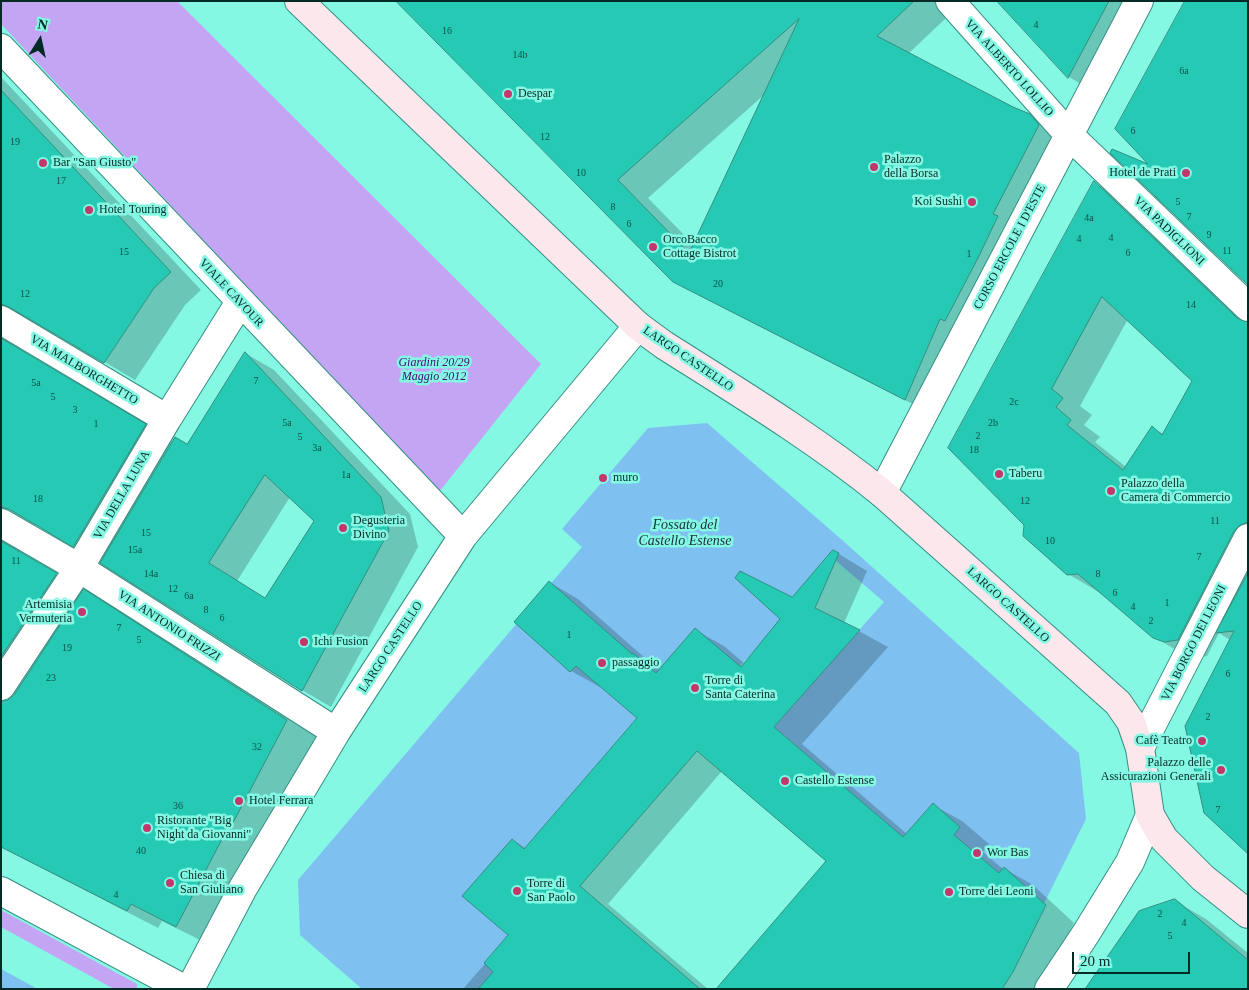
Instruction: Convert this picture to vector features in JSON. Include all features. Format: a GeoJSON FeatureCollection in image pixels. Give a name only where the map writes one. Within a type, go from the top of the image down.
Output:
{"type":"FeatureCollection","features":[{"type":"Feature","properties":{"kind":"street"},"geometry":{"type":"LineString","coordinates":[[299,1],[638,326]]}},
{"type":"Feature","properties":{"kind":"street","name":"VIA ALBERTO LOLLIO"},"geometry":{"type":"LineString","coordinates":[[950,1],[1069,135]]}},
{"type":"Feature","properties":{"kind":"street","name":"CORSO ERCOLE I D'ESTE"},"geometry":{"type":"LineString","coordinates":[[882,493],[1139,1]]}},
{"type":"Feature","properties":{"kind":"street","name":"VIALE CAVOUR"},"geometry":{"type":"LineString","coordinates":[[1,48],[463,536]]}},
{"type":"Feature","properties":{"kind":"street","name":"VIA PADIGLIONI"},"geometry":{"type":"LineString","coordinates":[[1069,135],[1248,307]]}},
{"type":"Feature","properties":{"kind":"street","name":"VIA DELLA LUNA"},"geometry":{"type":"LineString","coordinates":[[1,686],[79,568],[167,419],[240,302]]}},
{"type":"Feature","properties":{"kind":"street","name":"VIA MALBORGHETTO"},"geometry":{"type":"LineString","coordinates":[[1,320],[167,419]]}},
{"type":"Feature","properties":{"kind":"street","name":"LARGO CASTELLO"},"geometry":{"type":"LineString","coordinates":[[190,989],[252,872],[336,732],[463,536],[638,326],[664,345],[827,451],[882,493],[1118,703],[1132,722],[1140,748],[1150,815]]}},
{"type":"Feature","properties":{"kind":"street","name":"VIA ANTONIO FRIZZI"},"geometry":{"type":"LineString","coordinates":[[1,523],[79,568],[336,732]]}},
{"type":"Feature","properties":{"kind":"street","name":"VIA BORGO DEI LEONI"},"geometry":{"type":"LineString","coordinates":[[1140,748],[1248,538]]}},
{"type":"Feature","properties":{"kind":"street"},"geometry":{"type":"LineString","coordinates":[[1150,815],[1170,846],[1203,878],[1248,914]]}},
{"type":"Feature","properties":{"kind":"street"},"geometry":{"type":"LineString","coordinates":[[1049,989],[1086,935],[1130,862],[1150,815]]}},
{"type":"Feature","properties":{"kind":"street"},"geometry":{"type":"LineString","coordinates":[[1,891],[184,989]]}},
{"type":"Feature","properties":{"kind":"green space","name":"Giardini 20/29 Maggio 2012"},"geometry":{"type":"Polygon","coordinates":[[[1,1],[177,1],[541,364],[439,492],[1,24],[1,1]]]}},
{"type":"Feature","properties":{"kind":"green space"},"geometry":{"type":"Polygon","coordinates":[[[1,910],[137,984],[137,989],[114,989],[1,927],[1,910]]]}},
{"type":"Feature","properties":{"kind":"water","name":"Fossato del Castello Estense"},"geometry":{"type":"Polygon","coordinates":[[[707,423],[841,539],[1079,753],[1086,819],[1011,970],[1028,889],[1004,867],[999,873],[954,835],[960,827],[933,803],[903,837],[774,727],[804,692],[755,650],[740,666],[656,673],[633,653],[602,688],[637,718],[524,849],[512,839],[463,896],[508,935],[484,963],[513,989],[362,989],[300,935],[298,880],[582,547],[562,529],[648,428],[707,423]],[[829,555],[776,615],[830,663],[884,602],[829,555]]]}},
{"type":"Feature","properties":{"kind":"water"},"geometry":{"type":"Polygon","coordinates":[[[1,969],[34,987],[35,989],[1,989],[1,969]]]}},
{"type":"Feature","properties":{"kind":"building","name":"Palazzo della Borsa"},"geometry":{"type":"Polygon","coordinates":[[[396,1],[914,1],[877,36],[1030,114],[1039,125],[993,214],[998,216],[978,258],[945,321],[940,319],[905,400],[673,282],[396,1]],[[799,19],[618,180],[689,253],[799,19]]]}},
{"type":"Feature","properties":{"kind":"building"},"geometry":{"type":"Polygon","coordinates":[[[997,1],[1109,1],[1068,78],[997,1]]]}},
{"type":"Feature","properties":{"kind":"building"},"geometry":{"type":"Polygon","coordinates":[[[1185,1],[1248,1],[1248,285],[1110,153],[1112,149],[1148,164],[1115,129],[1185,1]]]}},
{"type":"Feature","properties":{"kind":"building"},"geometry":{"type":"Polygon","coordinates":[[[1,90],[171,272],[154,288],[104,363],[1,304],[1,90]]]}},
{"type":"Feature","properties":{"kind":"building"},"geometry":{"type":"Polygon","coordinates":[[[1094,181],[1237,318],[1248,322],[1248,522],[1240,525],[1234,531],[1178,640],[1164,642],[1153,638],[1078,574],[1067,575],[1023,536],[1024,525],[948,448],[1094,181]],[[1102,297],[1052,389],[1063,398],[1056,407],[1071,420],[1067,425],[1123,470],[1152,426],[1162,435],[1192,381],[1102,297]]]}},
{"type":"Feature","properties":{"kind":"building"},"geometry":{"type":"Polygon","coordinates":[[[1,338],[146,424],[73,547],[9,509],[1,507],[1,338]]]}},
{"type":"Feature","properties":{"kind":"building"},"geometry":{"type":"Polygon","coordinates":[[[245,352],[381,497],[389,531],[302,691],[100,563],[175,437],[187,444],[245,352]],[[265,475],[209,563],[265,598],[314,521],[265,475]]]}},
{"type":"Feature","properties":{"kind":"building"},"geometry":{"type":"Polygon","coordinates":[[[1,541],[57,573],[1,657],[1,541]]]}},
{"type":"Feature","properties":{"kind":"building","name":"Castello Estense"},"geometry":{"type":"Polygon","coordinates":[[[833,550],[839,553],[815,608],[860,630],[774,727],[903,837],[933,803],[960,827],[954,835],[999,873],[1004,867],[1046,905],[1013,972],[1002,989],[716,989],[826,861],[697,751],[580,886],[700,989],[478,989],[493,972],[484,963],[508,935],[462,896],[512,839],[524,849],[637,718],[576,666],[570,672],[514,622],[549,581],[656,673],[695,628],[741,667],[780,619],[735,578],[740,571],[792,597],[833,550]]]}},
{"type":"Feature","properties":{"kind":"building","name":"Palazzo delle Assicurazioni Generali"},"geometry":{"type":"Polygon","coordinates":[[[1248,573],[1248,854],[1204,813],[1185,726],[1234,631],[1216,633],[1248,573]]]}},
{"type":"Feature","properties":{"kind":"building"},"geometry":{"type":"Polygon","coordinates":[[[84,589],[287,720],[176,927],[131,904],[127,911],[1,847],[1,701],[8,700],[14,695],[84,589]]]}},
{"type":"Feature","properties":{"kind":"building"},"geometry":{"type":"Polygon","coordinates":[[[1175,899],[1248,960],[1248,989],[1085,989],[1139,911],[1175,899]]]}},
{"type":"Feature","properties":{"kind":"place","name":"Despar"},"geometry":{"type":"Point","coordinates":[508,94]}},
{"type":"Feature","properties":{"kind":"place","name":"Bar \"San Giusto\""},"geometry":{"type":"Point","coordinates":[43,163]}},
{"type":"Feature","properties":{"kind":"place","name":"Palazzo della Borsa"},"geometry":{"type":"Point","coordinates":[874,167]}},
{"type":"Feature","properties":{"kind":"place","name":"Hotel de Prati"},"geometry":{"type":"Point","coordinates":[1186,173]}},
{"type":"Feature","properties":{"kind":"place","name":"Koi Sushi"},"geometry":{"type":"Point","coordinates":[972,202]}},
{"type":"Feature","properties":{"kind":"place","name":"Hotel Touring"},"geometry":{"type":"Point","coordinates":[89,210]}},
{"type":"Feature","properties":{"kind":"place","name":"OrcoBacco Cottage Bistrot"},"geometry":{"type":"Point","coordinates":[653,247]}},
{"type":"Feature","properties":{"kind":"place","name":"Taberu"},"geometry":{"type":"Point","coordinates":[999,474]}},
{"type":"Feature","properties":{"kind":"place","name":"muro"},"geometry":{"type":"Point","coordinates":[603,478]}},
{"type":"Feature","properties":{"kind":"place","name":"Palazzo della Camera di Commercio"},"geometry":{"type":"Point","coordinates":[1111,491]}},
{"type":"Feature","properties":{"kind":"place","name":"Degusteria Divino"},"geometry":{"type":"Point","coordinates":[343,528]}},
{"type":"Feature","properties":{"kind":"place","name":"Artemisia Vermuteria"},"geometry":{"type":"Point","coordinates":[82,612]}},
{"type":"Feature","properties":{"kind":"place","name":"Ichi Fusion"},"geometry":{"type":"Point","coordinates":[304,642]}},
{"type":"Feature","properties":{"kind":"place","name":"passaggio"},"geometry":{"type":"Point","coordinates":[602,663]}},
{"type":"Feature","properties":{"kind":"place","name":"Torre di Santa Caterina"},"geometry":{"type":"Point","coordinates":[695,688]}},
{"type":"Feature","properties":{"kind":"place","name":"Cafè Teatro"},"geometry":{"type":"Point","coordinates":[1202,741]}},
{"type":"Feature","properties":{"kind":"place","name":"Palazzo delle Assicurazioni Generali"},"geometry":{"type":"Point","coordinates":[1221,770]}},
{"type":"Feature","properties":{"kind":"place","name":"Castello Estense"},"geometry":{"type":"Point","coordinates":[785,781]}},
{"type":"Feature","properties":{"kind":"place","name":"Hotel Ferrara"},"geometry":{"type":"Point","coordinates":[239,801]}},
{"type":"Feature","properties":{"kind":"place","name":"Ristorante \"Big Night da Giovanni\""},"geometry":{"type":"Point","coordinates":[147,828]}},
{"type":"Feature","properties":{"kind":"place","name":"Wor Bas"},"geometry":{"type":"Point","coordinates":[977,853]}},
{"type":"Feature","properties":{"kind":"place","name":"Chiesa di San Giuliano"},"geometry":{"type":"Point","coordinates":[170,883]}},
{"type":"Feature","properties":{"kind":"place","name":"Torre di San Paolo"},"geometry":{"type":"Point","coordinates":[517,891]}},
{"type":"Feature","properties":{"kind":"place","name":"Torre dei Leoni"},"geometry":{"type":"Point","coordinates":[949,892]}}]}
